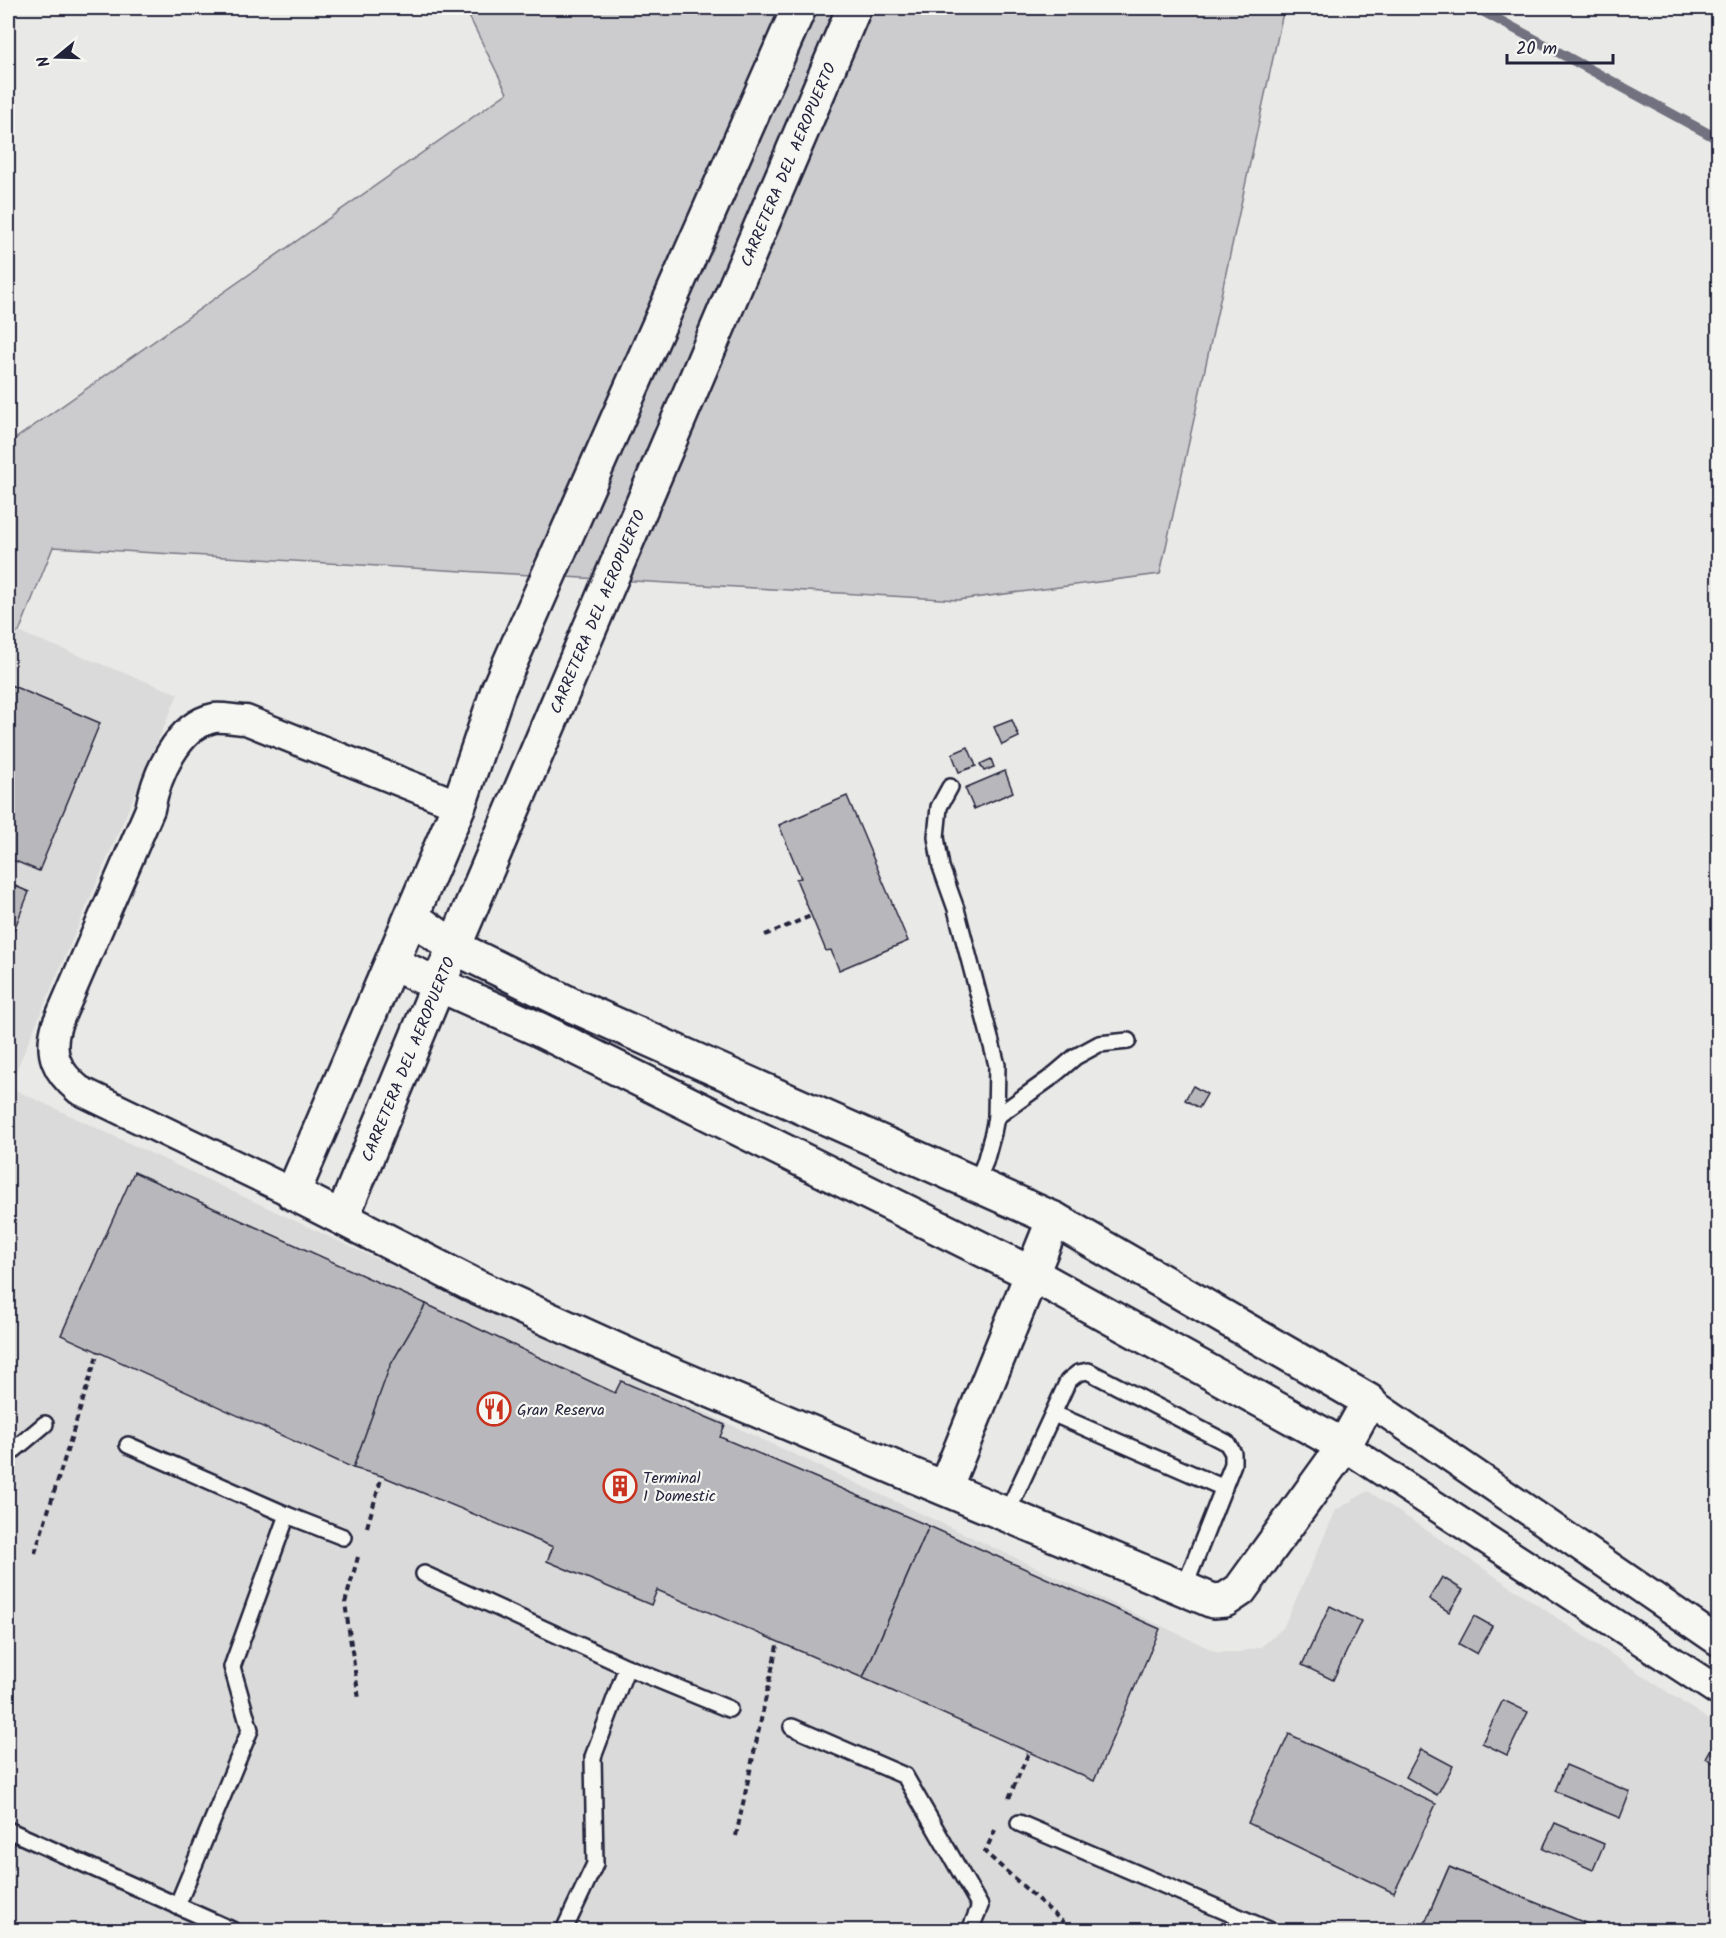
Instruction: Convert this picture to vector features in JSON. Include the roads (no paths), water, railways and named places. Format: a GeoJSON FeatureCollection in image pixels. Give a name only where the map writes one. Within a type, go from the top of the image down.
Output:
{"type":"FeatureCollection","features":[{"type":"Feature","properties":{"kind":"street"},"geometry":{"type":"LineString","coordinates":[[293,1192],[393,964],[459,805],[498,690],[799,8]]}},
{"type":"Feature","properties":{"kind":"street","name":"CARRETERA DEL AEROPUERTO"},"geometry":{"type":"LineString","coordinates":[[342,1217],[454,947],[854,8]]}},
{"type":"Feature","properties":{"kind":"street"},"geometry":{"type":"LineString","coordinates":[[459,805],[246,720],[214,718],[198,724],[168,756],[152,796],[150,809],[57,1024],[52,1039],[53,1053],[65,1078],[79,1089],[293,1192],[471,1284],[652,1366],[1213,1600],[1225,1600],[1240,1590],[1344,1446],[1369,1401]]}},
{"type":"Feature","properties":{"kind":"street"},"geometry":{"type":"LineString","coordinates":[[412,917],[454,947],[574,1006],[1054,1219],[1369,1401],[1719,1641]]}},
{"type":"Feature","properties":{"kind":"street"},"geometry":{"type":"LineString","coordinates":[[393,964],[549,1035],[1032,1274],[1344,1446],[1719,1691]]}},
{"type":"Feature","properties":{"kind":"street"},"geometry":{"type":"LineString","coordinates":[[945,1488],[1054,1219]]}},
{"type":"Feature","properties":{"kind":"lane"},"geometry":{"type":"LineString","coordinates":[[950,787],[939,807],[936,837],[941,867],[956,909],[997,1065],[996,1117],[990,1148],[976,1184]]}},
{"type":"Feature","properties":{"kind":"lane"},"geometry":{"type":"LineString","coordinates":[[996,1117],[1075,1057],[1099,1044],[1128,1041]]}},
{"type":"Feature","properties":{"kind":"lane"},"geometry":{"type":"LineString","coordinates":[[1006,1515],[1068,1381],[1078,1373],[1088,1371],[1227,1443],[1233,1453],[1233,1464],[1184,1588]]}},
{"type":"Feature","properties":{"kind":"lane"},"geometry":{"type":"LineString","coordinates":[[1054,1414],[1224,1488]]}},
{"type":"Feature","properties":{"kind":"lane"},"geometry":{"type":"LineString","coordinates":[[8,1455],[45,1424]]}},
{"type":"Feature","properties":{"kind":"lane"},"geometry":{"type":"LineString","coordinates":[[128,1445],[287,1515],[343,1537]]}},
{"type":"Feature","properties":{"kind":"lane"},"geometry":{"type":"LineString","coordinates":[[177,1906],[250,1730],[232,1667],[287,1515]]}},
{"type":"Feature","properties":{"kind":"lane"},"geometry":{"type":"LineString","coordinates":[[424,1574],[627,1667],[729,1709]]}},
{"type":"Feature","properties":{"kind":"lane"},"geometry":{"type":"LineString","coordinates":[[564,1930],[595,1864],[593,1757],[627,1667]]}},
{"type":"Feature","properties":{"kind":"lane"},"geometry":{"type":"LineString","coordinates":[[792,1727],[904,1776],[980,1906],[970,1930]]}},
{"type":"Feature","properties":{"kind":"lane"},"geometry":{"type":"LineString","coordinates":[[1019,1823],[1269,1930]]}},
{"type":"Feature","properties":{"kind":"lane"},"geometry":{"type":"LineString","coordinates":[[8,1830],[232,1930]]}},
{"type":"Feature","properties":{"kind":"waterway"},"geometry":{"type":"LineString","coordinates":[[1477,8],[1718,139]]}},
{"type":"Feature","properties":{"kind":"place","name":"Gran Reserva"},"geometry":{"type":"Point","coordinates":[494,1409]}},
{"type":"Feature","properties":{"kind":"place","name":"Terminal 1 Domestic"},"geometry":{"type":"Point","coordinates":[620,1486]}}]}
